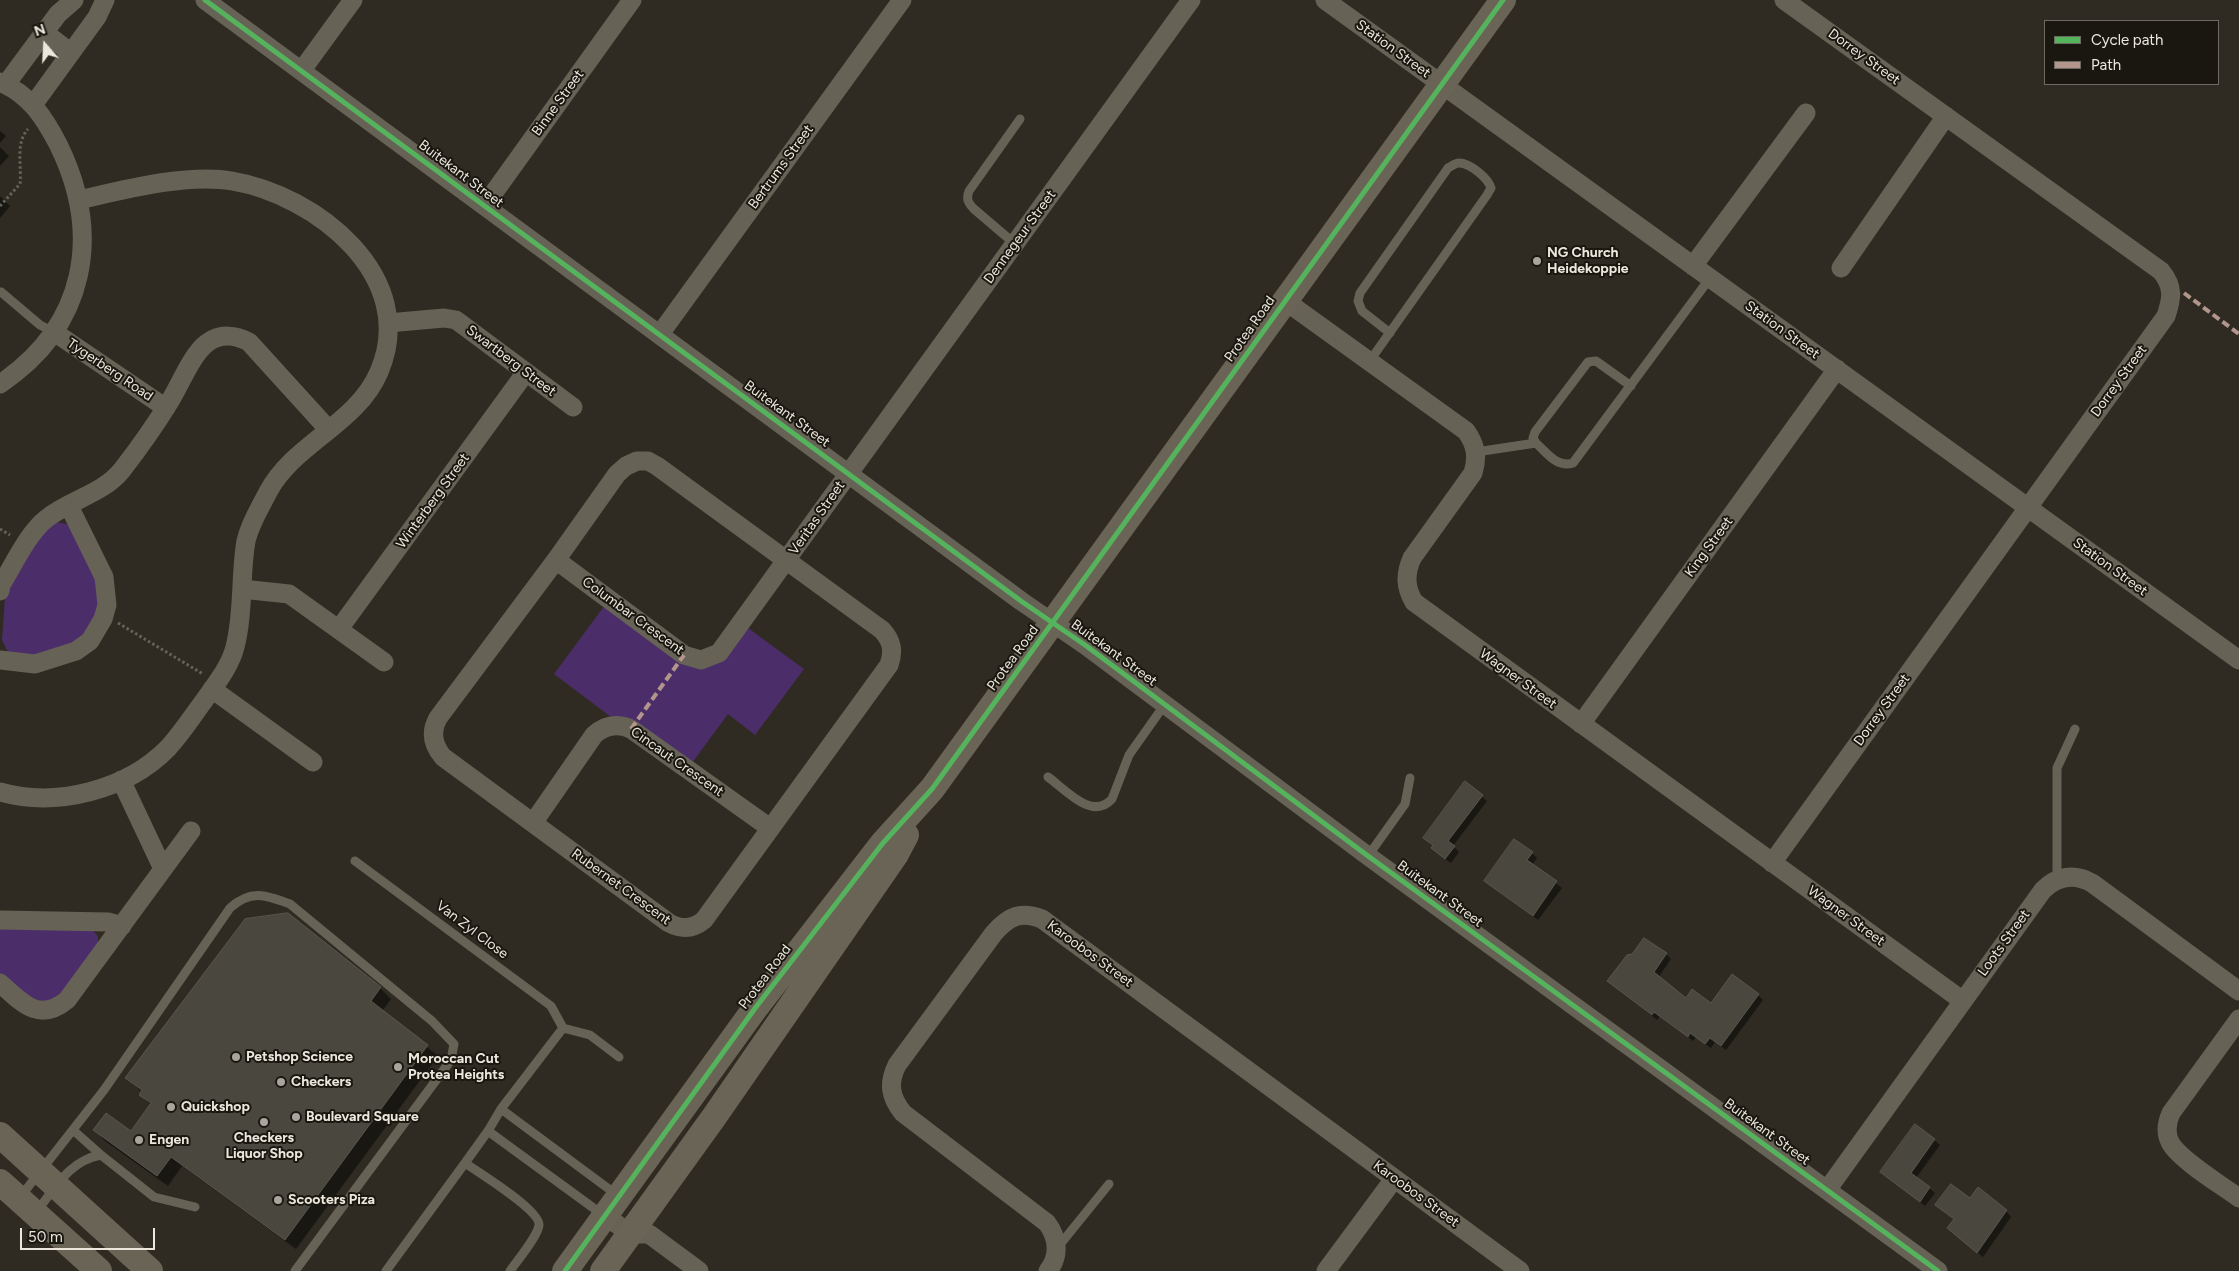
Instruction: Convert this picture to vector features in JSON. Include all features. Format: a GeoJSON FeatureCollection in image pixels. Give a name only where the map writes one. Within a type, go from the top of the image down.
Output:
{"type":"FeatureCollection","features":[{"type":"Feature","properties":{"kind":"street"},"geometry":{"type":"LineString","coordinates":[[0,384],[46,344],[70,303],[80,275],[82,251],[79,200],[70,168],[37,110],[3,83],[58,14],[74,0]]}},
{"type":"Feature","properties":{"kind":"street"},"geometry":{"type":"LineString","coordinates":[[37,110],[71,53],[98,17],[105,0]]}},
{"type":"Feature","properties":{"kind":"street","name":"Buitekant Street"},"geometry":{"type":"LineString","coordinates":[[205,0],[1368,856],[1938,1271]]}},
{"type":"Feature","properties":{"kind":"street"},"geometry":{"type":"LineString","coordinates":[[302,70],[353,0]]}},
{"type":"Feature","properties":{"kind":"street","name":"Binne Street"},"geometry":{"type":"LineString","coordinates":[[484,205],[632,0]]}},
{"type":"Feature","properties":{"kind":"street","name":"Bertrums Street"},"geometry":{"type":"LineString","coordinates":[[660,334],[902,0]]}},
{"type":"Feature","properties":{"kind":"street","name":"Dennegeur Street"},"geometry":{"type":"LineString","coordinates":[[849,473],[1191,0]]}},
{"type":"Feature","properties":{"kind":"street","name":"Station Street"},"geometry":{"type":"LineString","coordinates":[[1325,0],[2239,660]]}},
{"type":"Feature","properties":{"kind":"street","name":"Protea Road"},"geometry":{"type":"LineString","coordinates":[[565,1271],[756,1007],[883,843],[932,789],[1284,300],[1503,0]]}},
{"type":"Feature","properties":{"kind":"street","name":"Dorrey Street"},"geometry":{"type":"LineString","coordinates":[[1772,863],[2166,316],[2170,304],[2171,291],[2168,280],[2161,271],[1784,0]]}},
{"type":"Feature","properties":{"kind":"street"},"geometry":{"type":"LineString","coordinates":[[44,32],[71,53]]}},
{"type":"Feature","properties":{"kind":"street"},"geometry":{"type":"LineString","coordinates":[[1693,266],[1806,113]]}},
{"type":"Feature","properties":{"kind":"street"},"geometry":{"type":"LineString","coordinates":[[1840,268],[1946,116]]}},
{"type":"Feature","properties":{"kind":"street"},"geometry":{"type":"LineString","coordinates":[[0,792],[42,798],[73,795],[121,780],[145,767],[168,748],[227,668],[235,647],[249,531],[272,484],[289,465],[362,400],[378,375],[386,352],[388,323],[386,305],[379,285],[352,244],[304,206],[269,190],[230,180],[195,180],[124,190],[79,200]]}},
{"type":"Feature","properties":{"kind":"street"},"geometry":{"type":"LineString","coordinates":[[1284,300],[1466,431],[1472,440],[1476,452]]}},
{"type":"Feature","properties":{"kind":"street","name":"Swartberg Street"},"geometry":{"type":"LineString","coordinates":[[388,323],[444,318],[456,320],[573,407]]}},
{"type":"Feature","properties":{"kind":"street","name":"Tygerberg Road"},"geometry":{"type":"LineString","coordinates":[[54,332],[166,408]]}},
{"type":"Feature","properties":{"kind":"street"},"geometry":{"type":"LineString","coordinates":[[0,591],[1,585],[40,524],[56,512],[116,476],[166,408],[202,348],[219,337],[235,336],[243,338],[255,347],[329,430]]}},
{"type":"Feature","properties":{"kind":"street","name":"King Street"},"geometry":{"type":"LineString","coordinates":[[1581,724],[1837,369]]}},
{"type":"Feature","properties":{"kind":"street","name":"Winterberg Street"},"geometry":{"type":"LineString","coordinates":[[339,629],[526,372]]}},
{"type":"Feature","properties":{"kind":"street","name":"Wagner Street"},"geometry":{"type":"LineString","coordinates":[[1476,452],[1476,463],[1473,473],[1412,558],[1406,578],[1408,592],[1414,602],[1962,1001]]}},
{"type":"Feature","properties":{"kind":"street","name":"Rubernet Crescent"},"geometry":{"type":"LineString","coordinates":[[637,461],[648,462],[657,466],[786,562],[882,630],[888,637],[893,655],[890,665],[704,920],[691,928],[683,928],[669,923],[443,757],[434,744],[433,730],[438,718],[556,560],[617,474],[626,466],[637,461]]}},
{"type":"Feature","properties":{"kind":"street","name":"Veritas Street"},"geometry":{"type":"LineString","coordinates":[[786,562],[849,473]]}},
{"type":"Feature","properties":{"kind":"street"},"geometry":{"type":"LineString","coordinates":[[0,660],[35,664],[76,651],[90,641],[105,615],[107,589],[104,577],[68,506]]}},
{"type":"Feature","properties":{"kind":"street","name":"Columbar Crescent"},"geometry":{"type":"LineString","coordinates":[[556,560],[684,655],[701,660],[715,656],[725,648],[786,562]]}},
{"type":"Feature","properties":{"kind":"street"},"geometry":{"type":"LineString","coordinates":[[242,589],[289,594],[384,662]]}},
{"type":"Feature","properties":{"kind":"street"},"geometry":{"type":"LineString","coordinates":[[215,686],[313,762]]}},
{"type":"Feature","properties":{"kind":"street","name":"Cincaut Crescent"},"geometry":{"type":"LineString","coordinates":[[533,823],[594,735],[604,728],[617,725],[631,729],[770,828]]}},
{"type":"Feature","properties":{"kind":"street"},"geometry":{"type":"LineString","coordinates":[[121,780],[163,869]]}},
{"type":"Feature","properties":{"kind":"street","name":"Protea Road"},"geometry":{"type":"LineString","coordinates":[[604,1271],[641,1228],[896,854],[932,789]]}},
{"type":"Feature","properties":{"kind":"street"},"geometry":{"type":"LineString","coordinates":[[0,983],[30,1008],[44,1011],[53,1009],[67,1000],[192,831]]}},
{"type":"Feature","properties":{"kind":"street"},"geometry":{"type":"LineString","coordinates":[[2057,879],[2078,877],[2092,883],[2239,991]]}},
{"type":"Feature","properties":{"kind":"street","name":"Loots Street"},"geometry":{"type":"LineString","coordinates":[[1827,1190],[2042,890],[2057,879]]}},
{"type":"Feature","properties":{"kind":"street","name":"Karoobos Street"},"geometry":{"type":"LineString","coordinates":[[1056,1249],[1052,1230],[1047,1223],[903,1113],[894,1102],[891,1092],[892,1075],[897,1065],[994,933],[1002,924],[1018,915],[1030,915],[1042,919],[1520,1271]]}},
{"type":"Feature","properties":{"kind":"street"},"geometry":{"type":"LineString","coordinates":[[0,920],[108,922],[122,926]]}},
{"type":"Feature","properties":{"kind":"street"},"geometry":{"type":"LineString","coordinates":[[2239,1019],[2171,1113],[2167,1127],[2170,1142],[2178,1154],[2239,1198]]}},
{"type":"Feature","properties":{"kind":"street"},"geometry":{"type":"LineString","coordinates":[[0,1135],[150,1271]]}},
{"type":"Feature","properties":{"kind":"street"},"geometry":{"type":"LineString","coordinates":[[1326,1271],[1394,1178]]}},
{"type":"Feature","properties":{"kind":"street"},"geometry":{"type":"LineString","coordinates":[[18,1198],[99,1271]]}},
{"type":"Feature","properties":{"kind":"street"},"geometry":{"type":"LineString","coordinates":[[612,1206],[699,1271]]}},
{"type":"Feature","properties":{"kind":"street"},"geometry":{"type":"LineString","coordinates":[[1048,1271],[1054,1261],[1056,1249]]}},
{"type":"Feature","properties":{"kind":"lane"},"geometry":{"type":"LineString","coordinates":[[1015,244],[974,209],[968,203],[967,197],[969,191],[1020,119]]}},
{"type":"Feature","properties":{"kind":"lane"},"geometry":{"type":"LineString","coordinates":[[1369,362],[1390,333],[1491,188],[1490,182],[1484,176],[1465,164],[1454,164],[1448,168],[1360,293],[1358,301],[1362,311],[1390,333]]}},
{"type":"Feature","properties":{"kind":"lane"},"geometry":{"type":"LineString","coordinates":[[1631,386],[1596,361],[1588,362],[1535,432],[1533,438],[1536,444],[1558,463],[1563,465],[1573,463],[1631,386],[1710,278]]}},
{"type":"Feature","properties":{"kind":"lane"},"geometry":{"type":"LineString","coordinates":[[1,292],[40,325],[54,332]]}},
{"type":"Feature","properties":{"kind":"lane"},"geometry":{"type":"LineString","coordinates":[[1476,452],[1536,444]]}},
{"type":"Feature","properties":{"kind":"lane"},"geometry":{"type":"LineString","coordinates":[[1048,777],[1086,805],[1101,807],[1107,804],[1112,799],[1128,755],[1164,704]]}},
{"type":"Feature","properties":{"kind":"lane"},"geometry":{"type":"LineString","coordinates":[[2057,879],[2057,768],[2075,729]]}},
{"type":"Feature","properties":{"kind":"lane"},"geometry":{"type":"LineString","coordinates":[[1368,856],[1405,804],[1410,778]]}},
{"type":"Feature","properties":{"kind":"lane","name":"Van Zyl Close"},"geometry":{"type":"LineString","coordinates":[[356,861],[551,1006],[563,1028]]}},
{"type":"Feature","properties":{"kind":"lane"},"geometry":{"type":"LineString","coordinates":[[18,1198],[49,1179],[74,1130],[104,1090],[230,908],[239,899],[252,895],[270,896],[290,904],[432,1020],[454,1044],[452,1060],[295,1271]]}},
{"type":"Feature","properties":{"kind":"lane"},"geometry":{"type":"LineString","coordinates":[[386,1271],[488,1132],[508,1099],[563,1028],[590,1035],[619,1057]]}},
{"type":"Feature","properties":{"kind":"lane"},"geometry":{"type":"LineString","coordinates":[[501,1109],[612,1206]]}},
{"type":"Feature","properties":{"kind":"lane"},"geometry":{"type":"LineString","coordinates":[[74,1130],[101,1155],[154,1197],[195,1207]]}},
{"type":"Feature","properties":{"kind":"lane"},"geometry":{"type":"LineString","coordinates":[[488,1132],[612,1206]]}},
{"type":"Feature","properties":{"kind":"lane"},"geometry":{"type":"LineString","coordinates":[[18,1198],[85,1160],[101,1155]]}},
{"type":"Feature","properties":{"kind":"lane"},"geometry":{"type":"LineString","coordinates":[[465,1163],[523,1204],[538,1218],[539,1225],[536,1233],[510,1271]]}},
{"type":"Feature","properties":{"kind":"lane"},"geometry":{"type":"LineString","coordinates":[[1056,1249],[1109,1184]]}},
{"type":"Feature","properties":{"kind":"path"},"geometry":{"type":"LineString","coordinates":[[0,206],[20,184],[20,145],[23,135],[37,110]]}},
{"type":"Feature","properties":{"kind":"path"},"geometry":{"type":"LineString","coordinates":[[105,615],[215,686]]}},
{"type":"Feature","properties":{"kind":"shaded area"},"geometry":{"type":"Polygon","coordinates":[[[56,522],[67,524],[71,528],[97,578],[100,607],[80,640],[41,656],[8,652],[2,640],[5,597],[39,537],[56,522]]]}},
{"type":"Feature","properties":{"kind":"shaded area"},"geometry":{"type":"Polygon","coordinates":[[[605,605],[682,662],[748,628],[804,669],[755,735],[728,714],[692,763],[611,717],[554,674],[605,605]]]}},
{"type":"Feature","properties":{"kind":"shaded area"},"geometry":{"type":"Polygon","coordinates":[[[0,927],[92,930],[98,936],[98,944],[65,992],[49,1003],[26,997],[0,974],[0,927]]]}},
{"type":"Feature","properties":{"kind":"building"},"geometry":{"type":"Polygon","coordinates":[[[1465,781],[1483,795],[1448,841],[1455,846],[1445,859],[1431,848],[1433,845],[1423,838],[1465,781]]]}},
{"type":"Feature","properties":{"kind":"building"},"geometry":{"type":"Polygon","coordinates":[[[1514,839],[1533,852],[1527,860],[1557,881],[1533,916],[1484,881],[1514,839]]]}},
{"type":"Feature","properties":{"kind":"building"},"geometry":{"type":"Polygon","coordinates":[[[288,913],[381,987],[371,1001],[428,1045],[285,1240],[171,1157],[157,1176],[93,1130],[106,1113],[131,1131],[151,1103],[139,1095],[142,1090],[125,1078],[245,919],[288,913]]]}},
{"type":"Feature","properties":{"kind":"building"},"geometry":{"type":"Polygon","coordinates":[[[1644,938],[1667,953],[1654,972],[1686,998],[1692,989],[1711,1003],[1732,974],[1759,994],[1721,1046],[1710,1038],[1705,1044],[1690,1033],[1688,1037],[1654,1012],[1652,1015],[1607,981],[1627,955],[1632,954],[1644,938]]]}},
{"type":"Feature","properties":{"kind":"building"},"geometry":{"type":"Polygon","coordinates":[[[1915,1124],[1935,1139],[1911,1173],[1930,1187],[1920,1202],[1880,1172],[1915,1124]]]}},
{"type":"Feature","properties":{"kind":"building"},"geometry":{"type":"Polygon","coordinates":[[[1951,1184],[1970,1198],[1978,1187],[2007,1210],[1977,1253],[1947,1228],[1954,1219],[1935,1205],[1951,1184]]]}},
{"type":"Feature","properties":{"kind":"marked path"},"geometry":{"type":"LineString","coordinates":[[2184,293],[2239,334]]}},
{"type":"Feature","properties":{"kind":"marked path"},"geometry":{"type":"LineString","coordinates":[[631,729],[684,655]]}},
{"type":"Feature","properties":{"kind":"cycle path"},"geometry":{"type":"LineString","coordinates":[[205,0],[1021,601],[1085,645],[1368,856],[1938,1271]]}},
{"type":"Feature","properties":{"kind":"cycle path"},"geometry":{"type":"LineString","coordinates":[[565,1271],[756,1007],[883,843],[932,789],[1503,0]]}},
{"type":"Feature","properties":{"kind":"place","name":"NG Church Heidekoppie"},"geometry":{"type":"Point","coordinates":[1537,261]}},
{"type":"Feature","properties":{"kind":"place","name":"Petshop Science"},"geometry":{"type":"Point","coordinates":[236,1057]}},
{"type":"Feature","properties":{"kind":"place","name":"Moroccan Cut Protea Heights"},"geometry":{"type":"Point","coordinates":[398,1067]}},
{"type":"Feature","properties":{"kind":"place","name":"Checkers"},"geometry":{"type":"Point","coordinates":[281,1082]}},
{"type":"Feature","properties":{"kind":"place","name":"Quickshop"},"geometry":{"type":"Point","coordinates":[171,1107]}},
{"type":"Feature","properties":{"kind":"place","name":"Boulevard Square"},"geometry":{"type":"Point","coordinates":[296,1117]}},
{"type":"Feature","properties":{"kind":"place","name":"Checkers Liquor Shop"},"geometry":{"type":"Point","coordinates":[264,1122]}},
{"type":"Feature","properties":{"kind":"place","name":"Engen"},"geometry":{"type":"Point","coordinates":[139,1140]}},
{"type":"Feature","properties":{"kind":"place","name":"Scooters Piza"},"geometry":{"type":"Point","coordinates":[278,1200]}}]}
